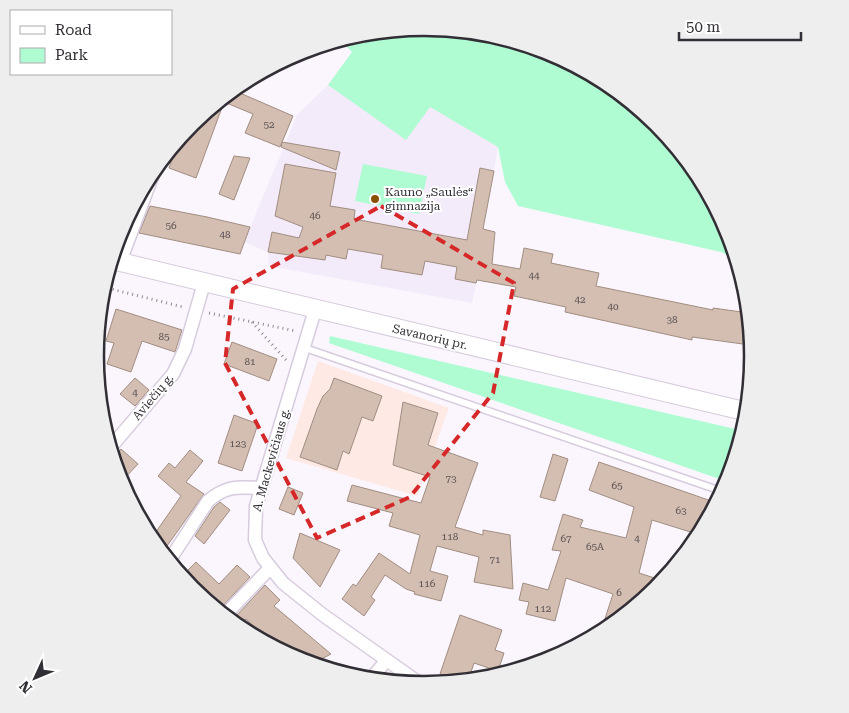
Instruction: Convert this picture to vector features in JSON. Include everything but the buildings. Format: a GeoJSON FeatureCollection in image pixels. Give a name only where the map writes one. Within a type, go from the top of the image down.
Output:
{"type":"FeatureCollection","features":[{"type":"Feature","properties":{"kind":"main road","name":"Savanorių pr."},"geometry":{"type":"LineString","coordinates":[[119,262],[740,410]]}},
{"type":"Feature","properties":{"kind":"street","name":"Aviečių g."},"geometry":{"type":"LineString","coordinates":[[116,441],[173,374],[185,349],[204,283]]}},
{"type":"Feature","properties":{"kind":"street","name":"A. Mackevičiaus g."},"geometry":{"type":"LineString","coordinates":[[316,310],[256,506],[255,540],[262,558],[283,583],[323,615],[409,676]]}},
{"type":"Feature","properties":{"kind":"street"},"geometry":{"type":"LineString","coordinates":[[173,555],[208,501],[217,494],[232,487],[261,488]]}},
{"type":"Feature","properties":{"kind":"street"},"geometry":{"type":"LineString","coordinates":[[229,610],[270,568]]}},
{"type":"Feature","properties":{"kind":"street"},"geometry":{"type":"LineString","coordinates":[[376,673],[386,661]]}},
{"type":"Feature","properties":{"kind":"lane"},"geometry":{"type":"LineString","coordinates":[[305,348],[716,489]]}},
{"type":"Feature","properties":{"kind":"path"},"geometry":{"type":"LineString","coordinates":[[251,321],[297,372]]}},
{"type":"Feature","properties":{"kind":"highlighted area"},"geometry":{"type":"Polygon","coordinates":[[[381,206],[514,283],[493,393],[410,497],[317,538],[225,363],[233,289],[381,206]]]}},
{"type":"Feature","properties":{"kind":"shaded area","name":"Kauno „Saulės“ gimnazija"},"geometry":{"type":"Polygon","coordinates":[[[352,52],[430,107],[498,147],[483,229],[495,232],[492,264],[500,265],[496,283],[477,280],[472,303],[269,266],[268,252],[244,242],[297,115],[328,85],[352,52]]]}},
{"type":"Feature","properties":{"kind":"shaded area"},"geometry":{"type":"Polygon","coordinates":[[[318,361],[449,408],[417,496],[286,458],[318,361]]]}},
{"type":"Feature","properties":{"kind":"green space"},"geometry":{"type":"Polygon","coordinates":[[[424,36],[466,39],[487,42],[527,53],[585,79],[636,116],[679,162],[702,196],[729,256],[721,252],[518,206],[505,182],[498,147],[430,107],[406,140],[328,85],[352,52],[346,46],[383,39],[424,36]]]}},
{"type":"Feature","properties":{"kind":"green space"},"geometry":{"type":"Polygon","coordinates":[[[363,164],[427,176],[419,214],[355,201],[363,164]]]}},
{"type":"Feature","properties":{"kind":"green space"},"geometry":{"type":"Polygon","coordinates":[[[330,336],[736,429],[720,479],[329,343],[330,336]]]}},
{"type":"Feature","properties":{"kind":"place","name":"Kauno „Saulės“ gimnazija"},"geometry":{"type":"Point","coordinates":[375,199]}}]}
